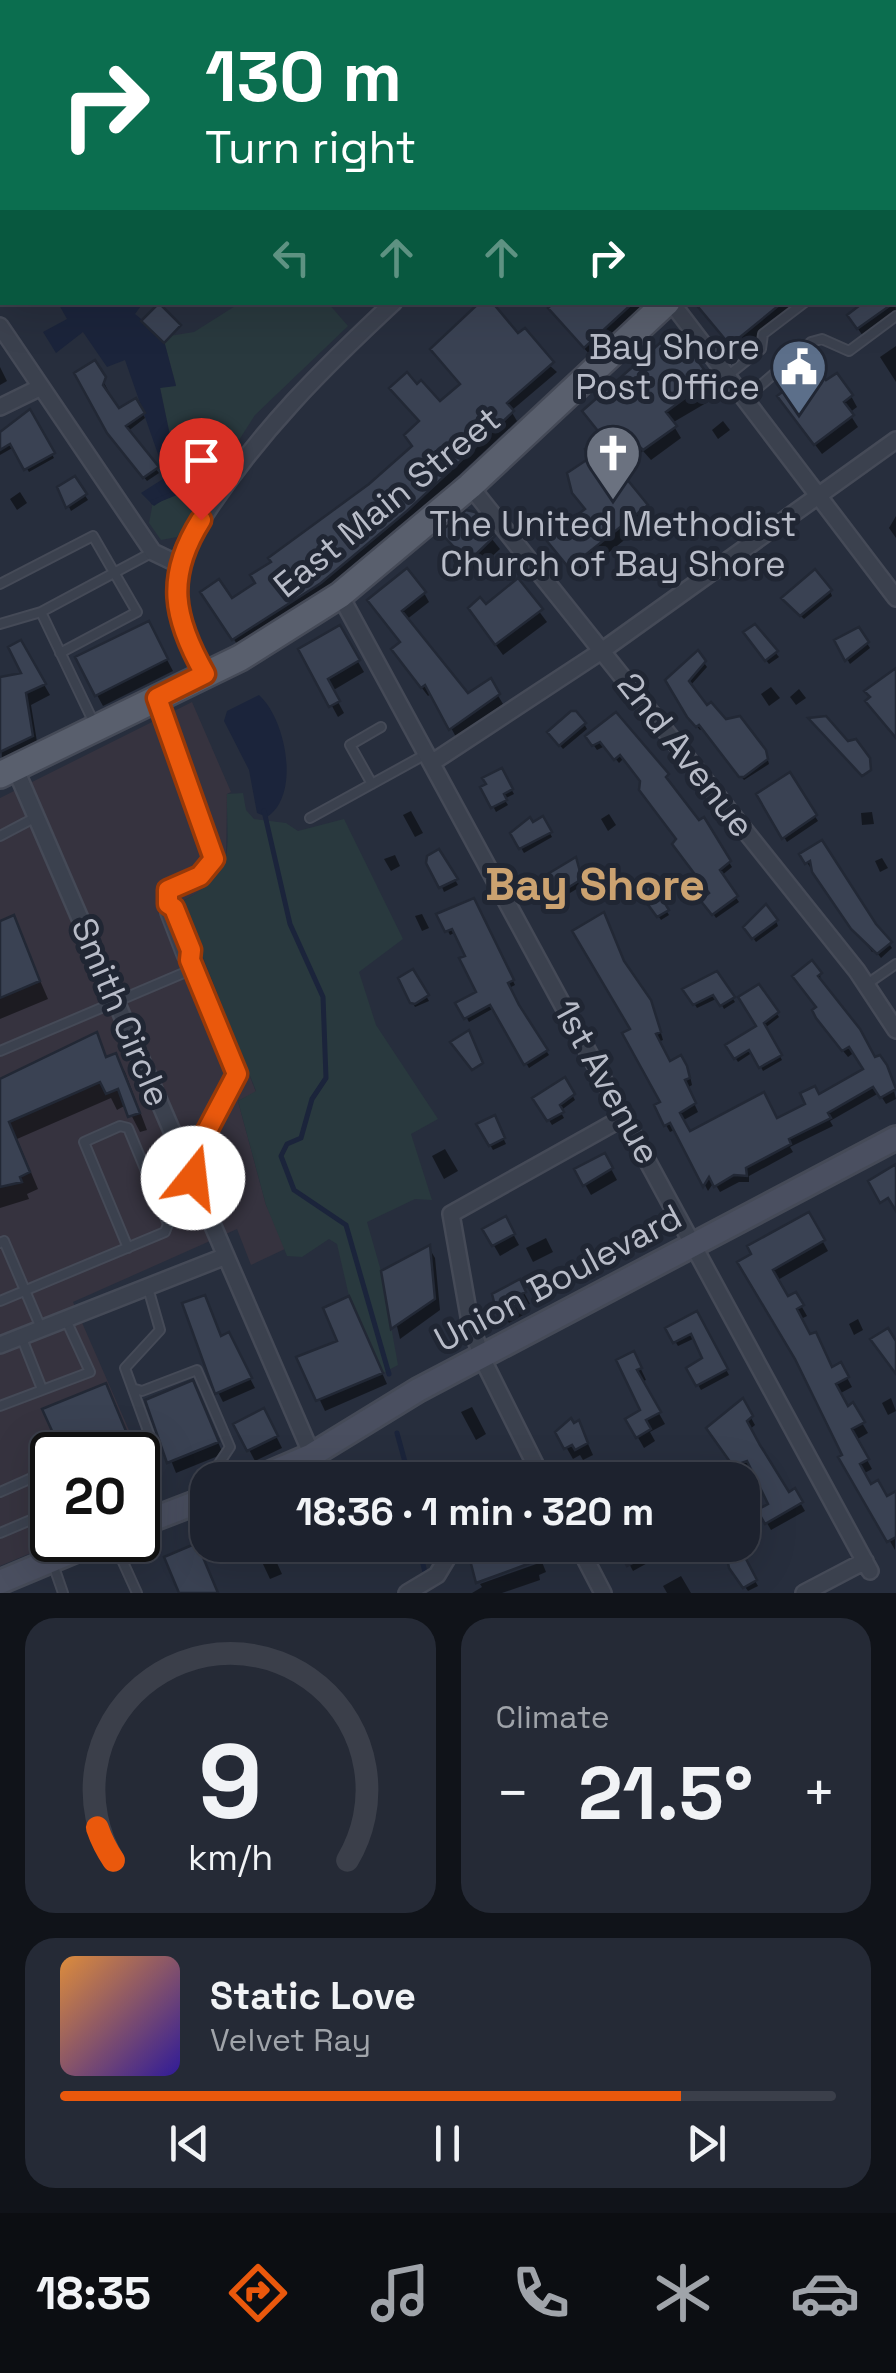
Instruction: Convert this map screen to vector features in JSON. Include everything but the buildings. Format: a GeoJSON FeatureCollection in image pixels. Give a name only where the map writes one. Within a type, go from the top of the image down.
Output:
{"type":"FeatureCollection","features":[{"type":"Feature","properties":{"kind":"main road","name":"East Main Street"},"geometry":{"type":"LineString","coordinates":[[8,772],[205,674],[340,595],[470,486],[666,305]]}},
{"type":"Feature","properties":{"kind":"main road","name":"Union Boulevard"},"geometry":{"type":"LineString","coordinates":[[296,1462],[378,1412],[896,1138]]}},
{"type":"Feature","properties":{"kind":"main road"},"geometry":{"type":"LineString","coordinates":[[160,1517],[190,1505]]}},
{"type":"Feature","properties":{"kind":"main road"},"geometry":{"type":"LineString","coordinates":[[0,1582],[47,1562]]}},
{"type":"Feature","properties":{"kind":"street"},"geometry":{"type":"LineString","coordinates":[[205,674],[184,637],[177,602],[178,564],[215,500],[265,431],[307,383],[391,305]]}},
{"type":"Feature","properties":{"kind":"street"},"geometry":{"type":"LineString","coordinates":[[671,305],[896,598]]}},
{"type":"Feature","properties":{"kind":"street"},"geometry":{"type":"LineString","coordinates":[[0,326],[154,552],[178,564]]}},
{"type":"Feature","properties":{"kind":"street"},"geometry":{"type":"LineString","coordinates":[[0,407],[39,388]]}},
{"type":"Feature","properties":{"kind":"street"},"geometry":{"type":"LineString","coordinates":[[431,757],[603,650],[896,440]]}},
{"type":"Feature","properties":{"kind":"street","name":"2nd Avenue"},"geometry":{"type":"LineString","coordinates":[[470,486],[866,984],[896,1030]]}},
{"type":"Feature","properties":{"kind":"street","name":"1st Avenue"},"geometry":{"type":"LineString","coordinates":[[340,595],[868,1566],[804,1593]]}},
{"type":"Feature","properties":{"kind":"street","name":"Smith Circle"},"geometry":{"type":"LineString","coordinates":[[8,772],[36,817],[312,1455]]}},
{"type":"Feature","properties":{"kind":"street"},"geometry":{"type":"LineString","coordinates":[[534,1462],[482,1358],[470,1322],[450,1214],[626,1116]]}},
{"type":"Feature","properties":{"kind":"street"},"geometry":{"type":"LineString","coordinates":[[0,1344],[226,1256]]}},
{"type":"Feature","properties":{"kind":"street"},"geometry":{"type":"LineString","coordinates":[[413,1590],[437,1575],[445,1562]]}},
{"type":"Feature","properties":{"kind":"street"},"geometry":{"type":"LineString","coordinates":[[587,1562],[603,1593]]}},
{"type":"Feature","properties":{"kind":"lane"},"geometry":{"type":"LineString","coordinates":[[726,377],[761,350],[763,334],[801,305]]}},
{"type":"Feature","properties":{"kind":"lane"},"geometry":{"type":"LineString","coordinates":[[744,400],[811,342],[822,339],[849,351],[896,316]]}},
{"type":"Feature","properties":{"kind":"lane"},"geometry":{"type":"LineString","coordinates":[[0,584],[92,536],[138,612],[60,653]]}},
{"type":"Feature","properties":{"kind":"lane"},"geometry":{"type":"LineString","coordinates":[[0,624],[41,612],[154,552]]}},
{"type":"Feature","properties":{"kind":"lane"},"geometry":{"type":"LineString","coordinates":[[41,612],[96,728]]}},
{"type":"Feature","properties":{"kind":"lane"},"geometry":{"type":"LineString","coordinates":[[157,698],[214,859],[200,876],[168,890],[165,913],[237,1074],[200,1144],[193,1178]]}},
{"type":"Feature","properties":{"kind":"lane"},"geometry":{"type":"LineString","coordinates":[[372,784],[350,745],[381,727]]}},
{"type":"Feature","properties":{"kind":"lane"},"geometry":{"type":"LineString","coordinates":[[310,818],[431,757]]}},
{"type":"Feature","properties":{"kind":"lane"},"geometry":{"type":"LineString","coordinates":[[0,836],[36,817]]}},
{"type":"Feature","properties":{"kind":"lane"},"geometry":{"type":"LineString","coordinates":[[1,1048],[191,964]]}},
{"type":"Feature","properties":{"kind":"lane"},"geometry":{"type":"LineString","coordinates":[[866,984],[896,964]]}},
{"type":"Feature","properties":{"kind":"lane"},"geometry":{"type":"LineString","coordinates":[[0,1301],[128,1248],[165,1232],[168,1224],[128,1128],[120,1126],[84,1142],[128,1248]]}},
{"type":"Feature","properties":{"kind":"lane"},"geometry":{"type":"LineString","coordinates":[[0,1243],[4,1241],[41,1328]]}},
{"type":"Feature","properties":{"kind":"lane"},"geometry":{"type":"LineString","coordinates":[[148,1288],[160,1330],[126,1364],[149,1432]]}},
{"type":"Feature","properties":{"kind":"lane"},"geometry":{"type":"LineString","coordinates":[[0,1406],[90,1372],[66,1320]]}},
{"type":"Feature","properties":{"kind":"lane"},"geometry":{"type":"LineString","coordinates":[[21,1336],[42,1389]]}},
{"type":"Feature","properties":{"kind":"lane"},"geometry":{"type":"LineString","coordinates":[[135,1389],[142,1391],[197,1370],[230,1447],[220,1462]]}},
{"type":"Feature","properties":{"kind":"lane"},"geometry":{"type":"LineString","coordinates":[[0,1492],[30,1479]]}},
{"type":"Feature","properties":{"kind":"lane"},"geometry":{"type":"LineString","coordinates":[[0,1533],[30,1520]]}},
{"type":"Feature","properties":{"kind":"lane"},"geometry":{"type":"LineString","coordinates":[[53,1562],[64,1593]]}},
{"type":"Feature","properties":{"kind":"lane"},"geometry":{"type":"LineString","coordinates":[[123,1562],[137,1593]]}},
{"type":"Feature","properties":{"kind":"shaded area"},"geometry":{"type":"Polygon","coordinates":[[[237,305],[330,305],[348,326],[255,415],[177,537],[161,540],[149,523],[153,502],[181,488],[160,387],[176,385],[163,337],[194,332],[237,305]]]}},
{"type":"Feature","properties":{"kind":"shaded area"},"geometry":{"type":"Polygon","coordinates":[[[192,702],[231,792],[227,794],[226,864],[215,883],[181,902],[256,1092],[238,1101],[266,1205],[287,1248],[251,1265],[237,1229],[73,1302],[130,1432],[30,1432],[30,1553],[0,1566],[0,798],[192,702]]]}},
{"type":"Feature","properties":{"kind":"shaded area"},"geometry":{"type":"Polygon","coordinates":[[[243,793],[246,810],[254,819],[286,823],[298,831],[344,819],[403,939],[359,972],[376,1025],[438,1119],[411,1134],[432,1200],[415,1199],[367,1222],[381,1271],[398,1365],[383,1373],[349,1296],[337,1244],[329,1239],[302,1257],[287,1256],[266,1205],[238,1101],[256,1091],[181,902],[200,891],[221,870],[227,846],[227,794],[243,793]]]}},
{"type":"Feature","properties":{"kind":"water"},"geometry":{"type":"Polygon","coordinates":[[[59,305],[142,305],[135,314],[163,337],[176,386],[160,388],[181,488],[154,506],[141,493],[166,477],[125,360],[107,367],[83,332],[56,353],[43,332],[67,319],[59,305]]]}},
{"type":"Feature","properties":{"kind":"water"},"geometry":{"type":"Polygon","coordinates":[[[259,695],[276,721],[286,757],[284,792],[267,817],[257,813],[249,770],[224,721],[227,711],[259,695]]]}},
{"type":"Feature","properties":{"kind":"waterway"},"geometry":{"type":"LineString","coordinates":[[153,502],[178,492],[177,487]]}},
{"type":"Feature","properties":{"kind":"waterway"},"geometry":{"type":"LineString","coordinates":[[264,811],[290,924],[323,997],[326,1078],[312,1099],[301,1138],[287,1144],[281,1156],[294,1190],[346,1225],[389,1374]]}},
{"type":"Feature","properties":{"kind":"waterway"},"geometry":{"type":"LineString","coordinates":[[397,1433],[405,1462]]}},
{"type":"Feature","properties":{"kind":"waterway"},"geometry":{"type":"LineString","coordinates":[[422,1562],[426,1576]]}},
{"type":"Feature","properties":{"kind":"place","name":"Bay Shore Post Office"},"geometry":{"type":"Point","coordinates":[799,416]}},
{"type":"Feature","properties":{"kind":"place","name":"The United Methodist Church of Bay Shore"},"geometry":{"type":"Point","coordinates":[613,502]}},
{"type":"Feature","properties":{"kind":"district","name":"Bay Shore"},"geometry":{"type":"Point","coordinates":[595,884]}},
{"type":"Feature","properties":{"kind":"route"},"geometry":{"type":"LineString","coordinates":[[193,1178],[200,1144],[237,1074],[190,960],[191,950],[174,908],[168,904],[168,890],[200,876],[214,859],[157,698],[205,674],[184,637],[177,602],[178,564],[201,520]]}}]}
